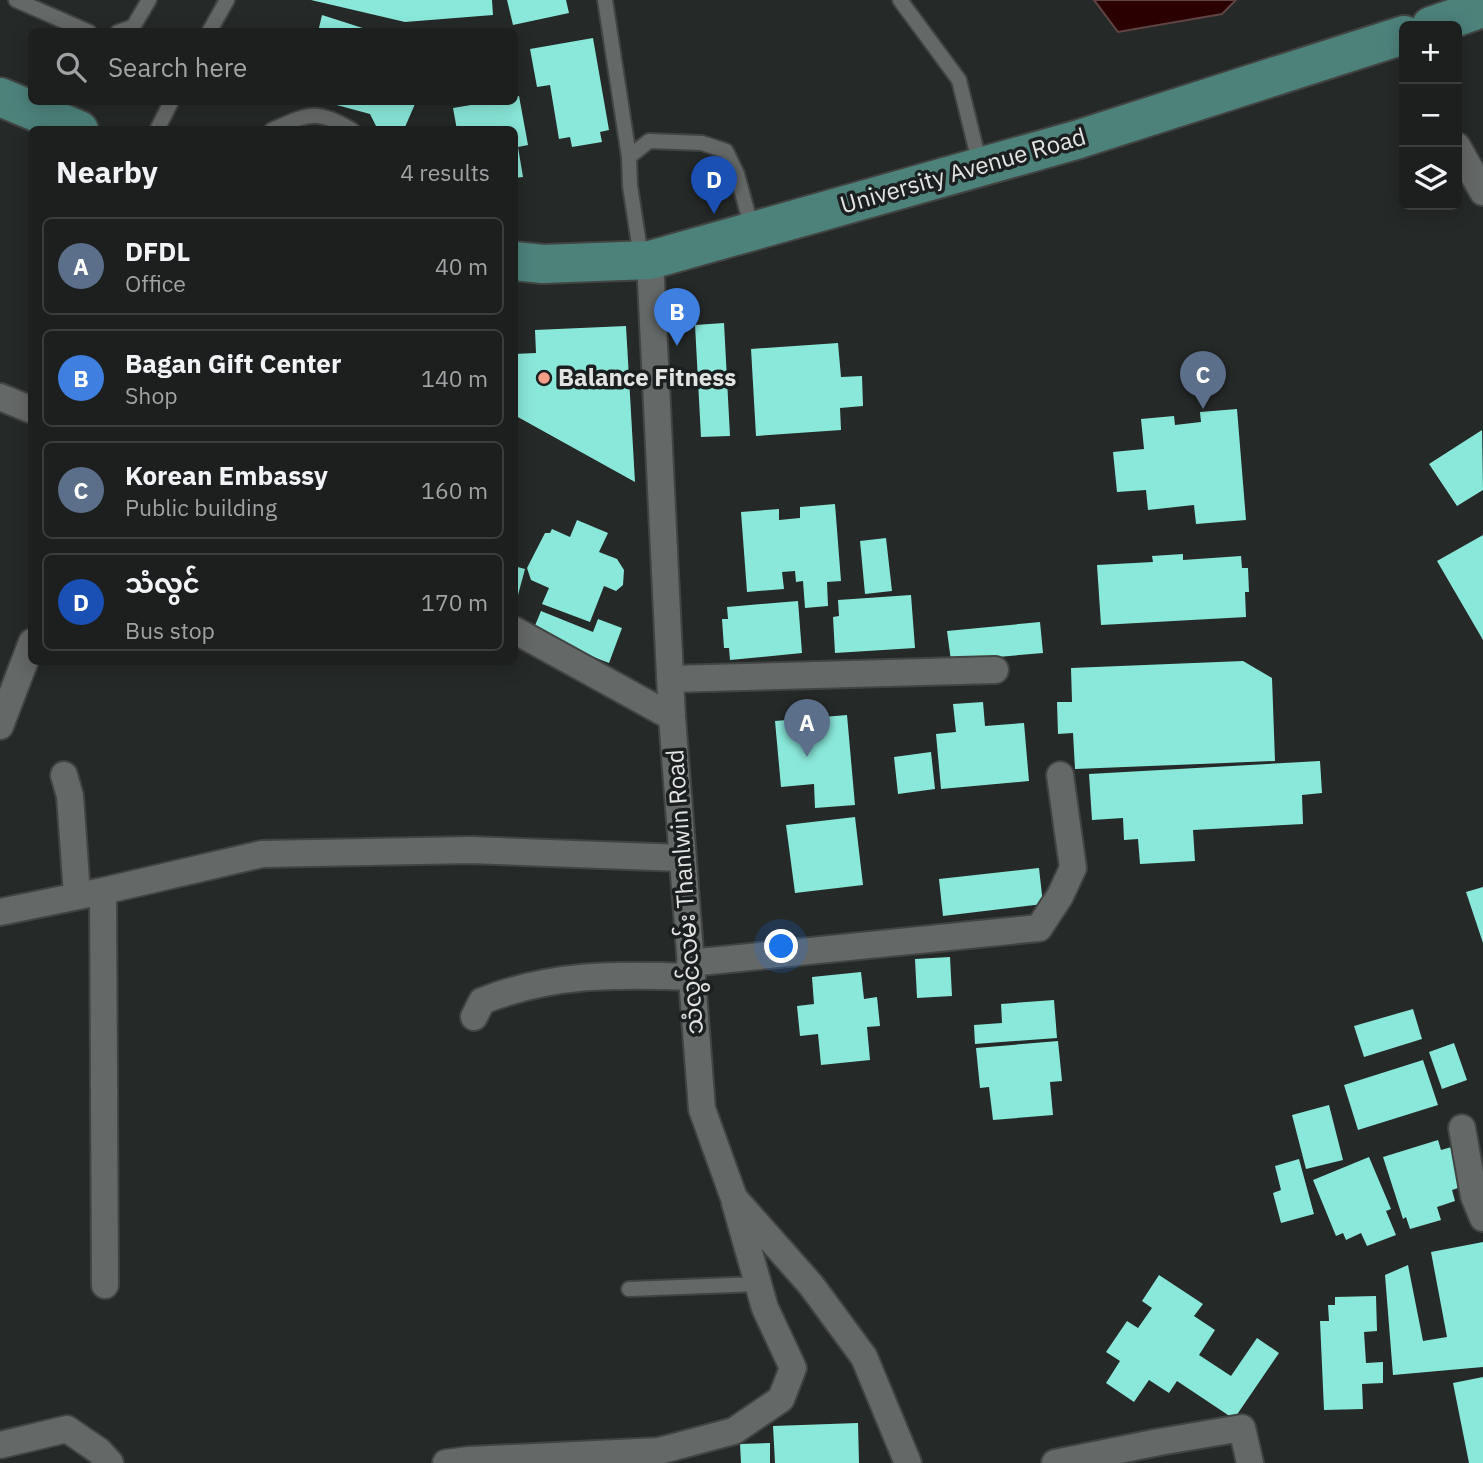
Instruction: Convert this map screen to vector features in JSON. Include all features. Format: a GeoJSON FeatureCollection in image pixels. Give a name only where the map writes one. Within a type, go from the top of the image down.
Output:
{"type":"FeatureCollection","features":[{"type":"Feature","properties":{"kind":"main road"},"geometry":{"type":"LineString","coordinates":[[1445,21],[1483,8]]}},
{"type":"Feature","properties":{"kind":"main road","name":"University Avenue Road"},"geometry":{"type":"LineString","coordinates":[[518,261],[543,264],[646,260],[980,167],[1399,44]]}},
{"type":"Feature","properties":{"kind":"main road"},"geometry":{"type":"LineString","coordinates":[[0,97],[69,126]]}},
{"type":"Feature","properties":{"kind":"street"},"geometry":{"type":"LineString","coordinates":[[1458,147],[1483,192]]}},
{"type":"Feature","properties":{"kind":"street","name":"သံလွင်လမ်း Thanlwin Road"},"geometry":{"type":"LineString","coordinates":[[646,260],[672,718],[702,1109],[734,1198],[811,1285],[864,1357],[908,1463]]}},
{"type":"Feature","properties":{"kind":"street"},"geometry":{"type":"LineString","coordinates":[[0,397],[28,408]]}},
{"type":"Feature","properties":{"kind":"street"},"geometry":{"type":"LineString","coordinates":[[518,632],[672,718]]}},
{"type":"Feature","properties":{"kind":"street"},"geometry":{"type":"LineString","coordinates":[[0,726],[28,652]]}},
{"type":"Feature","properties":{"kind":"street"},"geometry":{"type":"LineString","coordinates":[[670,679],[995,670]]}},
{"type":"Feature","properties":{"kind":"street"},"geometry":{"type":"LineString","coordinates":[[64,775],[90,893],[105,1285]]}},
{"type":"Feature","properties":{"kind":"street"},"geometry":{"type":"LineString","coordinates":[[474,1017],[482,1001],[515,988],[566,978],[691,970],[1039,928],[1060,896],[1073,868],[1060,775]]}},
{"type":"Feature","properties":{"kind":"street"},"geometry":{"type":"LineString","coordinates":[[1,911],[262,854],[471,850],[682,858]]}},
{"type":"Feature","properties":{"kind":"street"},"geometry":{"type":"LineString","coordinates":[[1462,1128],[1474,1196],[1483,1218]]}},
{"type":"Feature","properties":{"kind":"street"},"geometry":{"type":"LineString","coordinates":[[446,1463],[659,1451],[734,1432],[781,1399],[793,1368],[765,1308],[734,1198]]}},
{"type":"Feature","properties":{"kind":"street"},"geometry":{"type":"LineString","coordinates":[[1055,1463],[1242,1428],[1250,1463]]}},
{"type":"Feature","properties":{"kind":"street"},"geometry":{"type":"LineString","coordinates":[[0,1445],[67,1430],[99,1451],[110,1463]]}},
{"type":"Feature","properties":{"kind":"lane"},"geometry":{"type":"LineString","coordinates":[[16,0],[80,28]]}},
{"type":"Feature","properties":{"kind":"lane"},"geometry":{"type":"LineString","coordinates":[[130,28],[149,0]]}},
{"type":"Feature","properties":{"kind":"lane"},"geometry":{"type":"LineString","coordinates":[[211,28],[227,0]]}},
{"type":"Feature","properties":{"kind":"lane"},"geometry":{"type":"LineString","coordinates":[[605,0],[629,157],[630,186],[646,260]]}},
{"type":"Feature","properties":{"kind":"lane"},"geometry":{"type":"LineString","coordinates":[[900,0],[959,80],[980,167]]}},
{"type":"Feature","properties":{"kind":"lane"},"geometry":{"type":"LineString","coordinates":[[159,126],[170,105]]}},
{"type":"Feature","properties":{"kind":"lane"},"geometry":{"type":"LineString","coordinates":[[281,126],[306,115],[332,118],[345,126]]}},
{"type":"Feature","properties":{"kind":"lane"},"geometry":{"type":"LineString","coordinates":[[629,157],[649,141],[702,143],[726,151],[737,174],[752,231]]}},
{"type":"Feature","properties":{"kind":"lane"},"geometry":{"type":"LineString","coordinates":[[629,1289],[758,1284]]}},
{"type":"Feature","properties":{"kind":"shaded area"},"geometry":{"type":"Polygon","coordinates":[[[1094,0],[1236,0],[1222,14],[1118,32],[1094,0]]]}},
{"type":"Feature","properties":{"kind":"building"},"geometry":{"type":"Polygon","coordinates":[[[311,0],[492,0],[493,15],[405,22],[311,0]]]}},
{"type":"Feature","properties":{"kind":"building"},"geometry":{"type":"Polygon","coordinates":[[[507,0],[566,0],[569,13],[513,25],[507,0]]]}},
{"type":"Feature","properties":{"kind":"building"},"geometry":{"type":"Polygon","coordinates":[[[322,15],[363,28],[319,28],[322,15]]]}},
{"type":"Feature","properties":{"kind":"building"},"geometry":{"type":"Polygon","coordinates":[[[593,38],[609,130],[600,132],[602,142],[572,147],[570,137],[559,139],[550,85],[537,87],[530,49],[593,38]]]}},
{"type":"Feature","properties":{"kind":"building"},"geometry":{"type":"Polygon","coordinates":[[[518,96],[528,145],[518,147],[518,126],[456,126],[453,108],[471,105],[518,105],[518,96]]]}},
{"type":"Feature","properties":{"kind":"building"},"geometry":{"type":"Polygon","coordinates":[[[337,105],[415,105],[405,126],[376,126],[370,114],[337,105]]]}},
{"type":"Feature","properties":{"kind":"building"},"geometry":{"type":"Polygon","coordinates":[[[518,147],[523,177],[518,178],[518,147]]]}},
{"type":"Feature","properties":{"kind":"building"},"geometry":{"type":"Polygon","coordinates":[[[724,323],[730,436],[701,437],[695,325],[724,323]]]}},
{"type":"Feature","properties":{"kind":"building"},"geometry":{"type":"Polygon","coordinates":[[[626,326],[635,482],[518,417],[518,354],[536,353],[535,330],[626,326]]]}},
{"type":"Feature","properties":{"kind":"building"},"geometry":{"type":"Polygon","coordinates":[[[838,343],[841,377],[862,376],[863,406],[840,408],[841,430],[756,436],[751,349],[838,343]]]}},
{"type":"Feature","properties":{"kind":"building"},"geometry":{"type":"Polygon","coordinates":[[[1237,409],[1246,520],[1196,524],[1194,505],[1148,510],[1146,490],[1117,492],[1113,452],[1144,449],[1141,419],[1174,416],[1175,425],[1201,422],[1200,412],[1237,409]]]}},
{"type":"Feature","properties":{"kind":"building"},"geometry":{"type":"Polygon","coordinates":[[[1482,430],[1483,490],[1457,506],[1429,464],[1482,430]]]}},
{"type":"Feature","properties":{"kind":"building"},"geometry":{"type":"Polygon","coordinates":[[[835,504],[841,581],[827,582],[828,606],[805,608],[803,581],[796,582],[795,571],[782,572],[784,589],[747,592],[741,512],[779,509],[779,520],[800,518],[800,507],[835,504]]]}},
{"type":"Feature","properties":{"kind":"building"},"geometry":{"type":"Polygon","coordinates":[[[577,520],[608,533],[599,552],[617,559],[624,570],[623,585],[616,591],[604,586],[590,622],[542,604],[549,588],[531,580],[527,568],[545,533],[550,533],[552,529],[570,537],[577,520]]]}},
{"type":"Feature","properties":{"kind":"building"},"geometry":{"type":"Polygon","coordinates":[[[1483,535],[1483,640],[1437,561],[1483,535]]]}},
{"type":"Feature","properties":{"kind":"building"},"geometry":{"type":"Polygon","coordinates":[[[886,538],[892,591],[865,594],[860,541],[886,538]]]}},
{"type":"Feature","properties":{"kind":"building"},"geometry":{"type":"Polygon","coordinates":[[[1183,554],[1183,560],[1241,556],[1242,568],[1248,568],[1246,617],[1101,625],[1097,565],[1153,562],[1152,556],[1183,554]]]}},
{"type":"Feature","properties":{"kind":"building"},"geometry":{"type":"Polygon","coordinates":[[[518,567],[525,569],[518,595],[518,567]]]}},
{"type":"Feature","properties":{"kind":"building"},"geometry":{"type":"Polygon","coordinates":[[[911,595],[915,648],[835,653],[833,617],[839,616],[838,600],[911,595]]]}},
{"type":"Feature","properties":{"kind":"building"},"geometry":{"type":"Polygon","coordinates":[[[798,601],[802,653],[730,660],[729,648],[724,648],[722,619],[728,619],[727,607],[798,601]]]}},
{"type":"Feature","properties":{"kind":"building"},"geometry":{"type":"Polygon","coordinates":[[[541,611],[593,632],[598,619],[622,628],[609,663],[532,633],[541,611]]]}},
{"type":"Feature","properties":{"kind":"building"},"geometry":{"type":"Polygon","coordinates":[[[1040,622],[1043,653],[951,661],[947,631],[1040,622]]]}},
{"type":"Feature","properties":{"kind":"building"},"geometry":{"type":"Polygon","coordinates":[[[1243,661],[1272,678],[1275,761],[1075,769],[1073,733],[1058,734],[1057,702],[1072,702],[1071,668],[1243,661]]]}},
{"type":"Feature","properties":{"kind":"building"},"geometry":{"type":"Polygon","coordinates":[[[983,702],[985,726],[1024,723],[1029,781],[941,789],[936,734],[956,732],[953,704],[983,702]]]}},
{"type":"Feature","properties":{"kind":"building"},"geometry":{"type":"Polygon","coordinates":[[[847,715],[855,805],[815,808],[814,784],[781,787],[775,721],[847,715]]]}},
{"type":"Feature","properties":{"kind":"building"},"geometry":{"type":"Polygon","coordinates":[[[931,752],[935,789],[898,794],[894,757],[931,752]]]}},
{"type":"Feature","properties":{"kind":"building"},"geometry":{"type":"Polygon","coordinates":[[[1320,761],[1322,793],[1302,795],[1303,824],[1193,830],[1195,861],[1140,864],[1138,839],[1124,840],[1123,818],[1092,820],[1089,774],[1320,761]]]}},
{"type":"Feature","properties":{"kind":"building"},"geometry":{"type":"Polygon","coordinates":[[[855,817],[863,885],[795,893],[786,825],[855,817]]]}},
{"type":"Feature","properties":{"kind":"building"},"geometry":{"type":"Polygon","coordinates":[[[1039,868],[1043,904],[943,916],[939,879],[1039,868]]]}},
{"type":"Feature","properties":{"kind":"building"},"geometry":{"type":"Polygon","coordinates":[[[1483,887],[1483,943],[1466,892],[1483,887]]]}},
{"type":"Feature","properties":{"kind":"building"},"geometry":{"type":"Polygon","coordinates":[[[950,957],[952,996],[917,998],[915,959],[950,957]]]}},
{"type":"Feature","properties":{"kind":"building"},"geometry":{"type":"Polygon","coordinates":[[[861,972],[864,999],[877,997],[880,1026],[867,1027],[870,1060],[821,1065],[818,1034],[800,1036],[797,1006],[814,1004],[812,977],[861,972]]]}},
{"type":"Feature","properties":{"kind":"building"},"geometry":{"type":"Polygon","coordinates":[[[1054,1000],[1057,1038],[975,1044],[974,1025],[1002,1023],[1001,1004],[1054,1000]]]}},
{"type":"Feature","properties":{"kind":"building"},"geometry":{"type":"Polygon","coordinates":[[[1413,1009],[1422,1039],[1364,1057],[1354,1026],[1413,1009]]]}},
{"type":"Feature","properties":{"kind":"building"},"geometry":{"type":"Polygon","coordinates":[[[1058,1041],[1062,1081],[1050,1082],[1053,1115],[993,1120],[989,1087],[980,1088],[976,1048],[1058,1041]]]}},
{"type":"Feature","properties":{"kind":"building"},"geometry":{"type":"Polygon","coordinates":[[[1454,1043],[1467,1080],[1442,1089],[1429,1052],[1454,1043]]]}},
{"type":"Feature","properties":{"kind":"building"},"geometry":{"type":"Polygon","coordinates":[[[1423,1060],[1438,1105],[1358,1130],[1344,1085],[1423,1060]]]}},
{"type":"Feature","properties":{"kind":"building"},"geometry":{"type":"Polygon","coordinates":[[[1329,1105],[1343,1160],[1306,1169],[1292,1115],[1329,1105]]]}},
{"type":"Feature","properties":{"kind":"building"},"geometry":{"type":"Polygon","coordinates":[[[1438,1140],[1441,1150],[1455,1146],[1467,1185],[1452,1190],[1455,1201],[1437,1207],[1441,1220],[1410,1229],[1406,1217],[1403,1219],[1383,1157],[1438,1140]]]}},
{"type":"Feature","properties":{"kind":"building"},"geometry":{"type":"Polygon","coordinates":[[[1369,1157],[1391,1209],[1386,1211],[1396,1235],[1367,1246],[1361,1233],[1346,1240],[1343,1233],[1336,1236],[1313,1180],[1369,1157]]]}},
{"type":"Feature","properties":{"kind":"building"},"geometry":{"type":"Polygon","coordinates":[[[1299,1159],[1314,1214],[1281,1223],[1273,1193],[1281,1190],[1275,1166],[1299,1159]]]}},
{"type":"Feature","properties":{"kind":"building"},"geometry":{"type":"Polygon","coordinates":[[[1483,1242],[1483,1367],[1393,1375],[1385,1275],[1408,1265],[1423,1341],[1447,1337],[1431,1252],[1483,1242]]]}},
{"type":"Feature","properties":{"kind":"building"},"geometry":{"type":"Polygon","coordinates":[[[1159,1275],[1203,1304],[1194,1316],[1215,1330],[1199,1355],[1231,1376],[1257,1338],[1279,1353],[1234,1419],[1177,1381],[1169,1393],[1149,1380],[1134,1402],[1106,1383],[1120,1361],[1106,1352],[1127,1321],[1138,1328],[1152,1308],[1142,1301],[1159,1275]]]}},
{"type":"Feature","properties":{"kind":"building"},"geometry":{"type":"Polygon","coordinates":[[[1376,1296],[1377,1331],[1364,1332],[1366,1363],[1383,1362],[1383,1383],[1362,1384],[1363,1409],[1324,1410],[1320,1321],[1329,1321],[1328,1305],[1335,1305],[1335,1297],[1376,1296]]]}},
{"type":"Feature","properties":{"kind":"building"},"geometry":{"type":"Polygon","coordinates":[[[1483,1377],[1483,1463],[1469,1463],[1453,1383],[1483,1377]]]}},
{"type":"Feature","properties":{"kind":"building"},"geometry":{"type":"Polygon","coordinates":[[[858,1423],[859,1463],[775,1463],[773,1426],[858,1423]]]}},
{"type":"Feature","properties":{"kind":"building"},"geometry":{"type":"Polygon","coordinates":[[[770,1443],[770,1463],[741,1463],[740,1444],[770,1443]]]}},
{"type":"Feature","properties":{"kind":"place","name":"သံလွင်"},"geometry":{"type":"Point","coordinates":[714,214]}},
{"type":"Feature","properties":{"kind":"place","name":"Bagan Gift Center"},"geometry":{"type":"Point","coordinates":[677,346]}},
{"type":"Feature","properties":{"kind":"place","name":"Balance Fitness"},"geometry":{"type":"Point","coordinates":[544,378]}},
{"type":"Feature","properties":{"kind":"place","name":"Korean Embassy"},"geometry":{"type":"Point","coordinates":[1203,409]}},
{"type":"Feature","properties":{"kind":"place","name":"DFDL"},"geometry":{"type":"Point","coordinates":[807,757]}}]}
